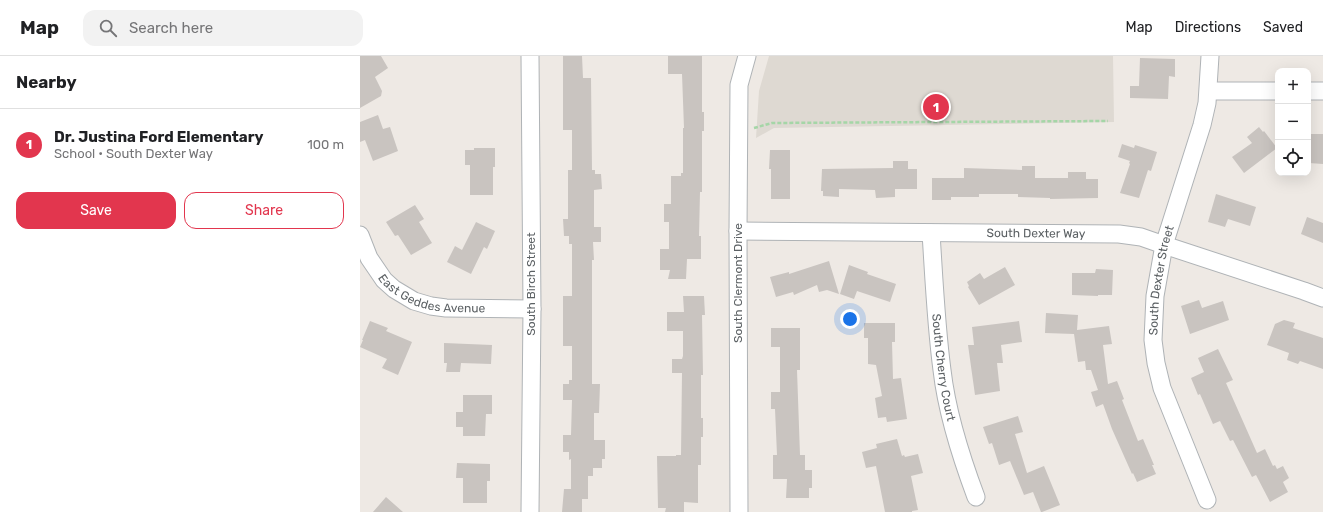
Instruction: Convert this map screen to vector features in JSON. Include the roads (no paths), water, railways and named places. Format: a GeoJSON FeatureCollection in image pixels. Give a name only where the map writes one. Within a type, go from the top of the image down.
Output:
{"type":"FeatureCollection","features":[{"type":"Feature","properties":{"kind":"street","name":"South Birch Street"},"geometry":{"type":"LineString","coordinates":[[530,56],[532,309],[530,512]]}},
{"type":"Feature","properties":{"kind":"street","name":"South Clermont Drive"},"geometry":{"type":"LineString","coordinates":[[739,512],[739,85],[747,56]]}},
{"type":"Feature","properties":{"kind":"street","name":"South Dexter Street"},"geometry":{"type":"LineString","coordinates":[[1207,500],[1162,388],[1156,363],[1153,340],[1155,296],[1164,244],[1202,125],[1209,91],[1210,56]]}},
{"type":"Feature","properties":{"kind":"street"},"geometry":{"type":"LineString","coordinates":[[1209,91],[1275,91]]}},
{"type":"Feature","properties":{"kind":"street"},"geometry":{"type":"LineString","coordinates":[[1311,91],[1323,91]]}},
{"type":"Feature","properties":{"kind":"street","name":"South Dexter Way"},"geometry":{"type":"LineString","coordinates":[[738,231],[1120,234],[1141,237],[1164,244],[1323,298]]}},
{"type":"Feature","properties":{"kind":"street","name":"South Cherry Court"},"geometry":{"type":"LineString","coordinates":[[931,233],[942,371],[948,406],[964,466],[976,497]]}},
{"type":"Feature","properties":{"kind":"street","name":"East Geddes Avenue"},"geometry":{"type":"LineString","coordinates":[[360,235],[369,258],[384,280],[394,289],[414,301],[431,306],[446,308],[532,309]]}},
{"type":"Feature","properties":{"kind":"place","name":"Dr. Justina Ford Elementary"},"geometry":{"type":"Point","coordinates":[936,107]}}]}
